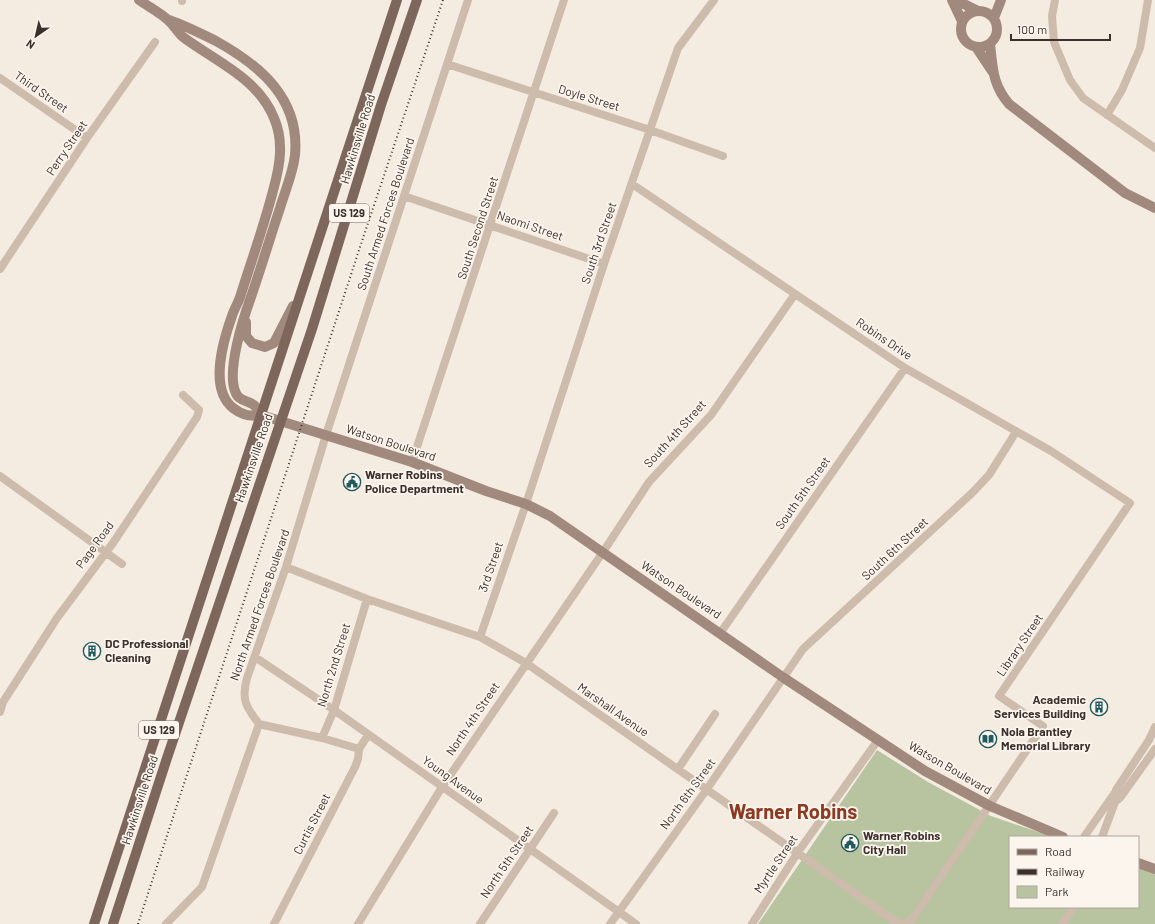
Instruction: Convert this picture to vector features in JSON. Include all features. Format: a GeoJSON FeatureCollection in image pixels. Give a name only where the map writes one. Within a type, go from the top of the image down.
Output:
{"type":"FeatureCollection","features":[{"type":"Feature","properties":{"kind":"main road","name":"Hawkinsville Road"},"geometry":{"type":"LineString","coordinates":[[94,924],[398,0]]}},
{"type":"Feature","properties":{"kind":"main road","name":"Hawkinsville Road"},"geometry":{"type":"LineString","coordinates":[[113,924],[326,283],[381,105],[417,0]]}},
{"type":"Feature","properties":{"kind":"street","name":"Watson Boulevard"},"geometry":{"type":"LineString","coordinates":[[139,0],[169,20],[187,26],[234,51],[254,64],[278,89],[293,124],[295,156],[266,252],[243,318],[237,343],[233,385],[235,394],[242,400],[254,405],[261,415]]}},
{"type":"Feature","properties":{"kind":"street","name":"South Armed Forces Boulevard"},"geometry":{"type":"LineString","coordinates":[[326,435],[468,0]]}},
{"type":"Feature","properties":{"kind":"street","name":"South Second Street"},"geometry":{"type":"LineString","coordinates":[[412,462],[491,226],[564,0]]}},
{"type":"Feature","properties":{"kind":"street","name":"South 3rd Street"},"geometry":{"type":"LineString","coordinates":[[526,504],[604,264],[678,48],[714,0]]}},
{"type":"Feature","properties":{"kind":"street"},"geometry":{"type":"LineString","coordinates":[[952,0],[962,21],[961,32],[963,37],[966,42],[976,47],[992,71],[1002,95],[1009,104],[1125,193],[1155,208]]}},
{"type":"Feature","properties":{"kind":"street"},"geometry":{"type":"LineString","coordinates":[[956,0],[994,18],[997,23],[997,35],[990,44],[976,47]]}},
{"type":"Feature","properties":{"kind":"street"},"geometry":{"type":"LineString","coordinates":[[962,21],[966,16],[981,11],[995,0]]}},
{"type":"Feature","properties":{"kind":"street"},"geometry":{"type":"LineString","coordinates":[[994,18],[1001,0]]}},
{"type":"Feature","properties":{"kind":"street"},"geometry":{"type":"LineString","coordinates":[[1055,0],[1052,16],[1054,42],[1060,60],[1070,80],[1083,98],[1155,148]]}},
{"type":"Feature","properties":{"kind":"street"},"geometry":{"type":"LineString","coordinates":[[1106,115],[1122,90],[1140,48],[1148,0]]}},
{"type":"Feature","properties":{"kind":"street","name":"Watson Boulevard"},"geometry":{"type":"LineString","coordinates":[[169,20],[182,36],[230,67],[243,78],[265,102],[274,118],[279,135],[281,152],[274,187],[241,295],[227,330],[222,348],[219,377],[223,394],[229,405],[249,417],[261,415],[412,462],[486,491],[526,504],[550,516],[721,632],[784,678],[948,785],[990,806],[1061,836]]}},
{"type":"Feature","properties":{"kind":"street","name":"Perry Street"},"geometry":{"type":"LineString","coordinates":[[0,269],[87,138],[155,42]]}},
{"type":"Feature","properties":{"kind":"street"},"geometry":{"type":"LineString","coordinates":[[990,44],[992,71]]}},
{"type":"Feature","properties":{"kind":"street","name":"Doyle Street"},"geometry":{"type":"LineString","coordinates":[[447,64],[650,130],[723,156]]}},
{"type":"Feature","properties":{"kind":"street","name":"Third Street"},"geometry":{"type":"LineString","coordinates":[[0,78],[87,138]]}},
{"type":"Feature","properties":{"kind":"street","name":"Robins Drive"},"geometry":{"type":"LineString","coordinates":[[632,184],[905,368],[1051,451],[1130,503]]}},
{"type":"Feature","properties":{"kind":"street","name":"Naomi Street"},"geometry":{"type":"LineString","coordinates":[[404,196],[604,264]]}},
{"type":"Feature","properties":{"kind":"street"},"geometry":{"type":"LineString","coordinates":[[251,297],[246,336],[252,343],[265,347],[274,343],[277,338],[305,280]]}},
{"type":"Feature","properties":{"kind":"street","name":"South 4th Street"},"geometry":{"type":"LineString","coordinates":[[603,552],[649,482],[711,415],[794,294]]}},
{"type":"Feature","properties":{"kind":"street","name":"South 5th Street"},"geometry":{"type":"LineString","coordinates":[[721,632],[905,368]]}},
{"type":"Feature","properties":{"kind":"street","name":"Page Road"},"geometry":{"type":"LineString","coordinates":[[0,712],[3,702],[57,618],[105,552],[197,417],[199,410],[183,395]]}},
{"type":"Feature","properties":{"kind":"street","name":"South 6th Street"},"geometry":{"type":"LineString","coordinates":[[784,678],[803,649],[812,640],[867,591],[972,493],[989,475],[1016,432]]}},
{"type":"Feature","properties":{"kind":"street","name":"North Armed Forces Boulevard"},"geometry":{"type":"LineString","coordinates":[[259,724],[245,702],[243,693],[286,567],[326,435]]}},
{"type":"Feature","properties":{"kind":"street"},"geometry":{"type":"LineString","coordinates":[[0,476],[122,564]]}},
{"type":"Feature","properties":{"kind":"street","name":"Library Street"},"geometry":{"type":"LineString","coordinates":[[990,806],[1043,726],[999,696],[1130,503]]}},
{"type":"Feature","properties":{"kind":"street","name":"3rd Street"},"geometry":{"type":"LineString","coordinates":[[480,637],[526,504]]}},
{"type":"Feature","properties":{"kind":"street","name":"North 4th Street"},"geometry":{"type":"LineString","coordinates":[[358,924],[442,787],[603,552]]}},
{"type":"Feature","properties":{"kind":"street","name":"Marshall Avenue"},"geometry":{"type":"LineString","coordinates":[[286,567],[367,600],[480,637],[526,663],[899,924]]}},
{"type":"Feature","properties":{"kind":"street","name":"North 2nd Street"},"geometry":{"type":"LineString","coordinates":[[322,738],[334,710],[367,600]]}},
{"type":"Feature","properties":{"kind":"street","name":"Young Avenue"},"geometry":{"type":"LineString","coordinates":[[255,657],[334,710],[528,850],[636,924]]}},
{"type":"Feature","properties":{"kind":"street","name":"North 6th Street"},"geometry":{"type":"LineString","coordinates":[[610,924],[617,912],[707,789],[784,678]]}},
{"type":"Feature","properties":{"kind":"street"},"geometry":{"type":"LineString","coordinates":[[678,770],[715,714]]}},
{"type":"Feature","properties":{"kind":"street"},"geometry":{"type":"LineString","coordinates":[[166,924],[202,887],[259,724],[322,738],[359,749]]}},
{"type":"Feature","properties":{"kind":"street"},"geometry":{"type":"LineString","coordinates":[[1085,836],[1149,740],[1155,728]]}},
{"type":"Feature","properties":{"kind":"street","name":"Curtis Street"},"geometry":{"type":"LineString","coordinates":[[274,924],[355,767],[359,749],[368,735]]}},
{"type":"Feature","properties":{"kind":"street","name":"Myrtle Street"},"geometry":{"type":"LineString","coordinates":[[752,924],[798,852],[878,740]]}},
{"type":"Feature","properties":{"kind":"street"},"geometry":{"type":"LineString","coordinates":[[1115,802],[1120,798],[1155,749]]}},
{"type":"Feature","properties":{"kind":"street"},"geometry":{"type":"LineString","coordinates":[[1102,836],[1115,802],[1116,790]]}},
{"type":"Feature","properties":{"kind":"street"},"geometry":{"type":"LineString","coordinates":[[905,924],[913,918],[990,806]]}},
{"type":"Feature","properties":{"kind":"street","name":"North 5th Street"},"geometry":{"type":"LineString","coordinates":[[480,924],[554,813]]}},
{"type":"Feature","properties":{"kind":"street"},"geometry":{"type":"LineString","coordinates":[[1139,863],[1155,869]]}},
{"type":"Feature","properties":{"kind":"street"},"geometry":{"type":"LineString","coordinates":[[1062,924],[1073,908]]}},
{"type":"Feature","properties":{"kind":"green space"},"geometry":{"type":"Polygon","coordinates":[[[877,750],[928,782],[991,816],[1050,836],[1009,836],[1009,908],[1139,908],[1139,865],[1155,871],[1155,924],[758,924],[877,750]]]}},
{"type":"Feature","properties":{"kind":"railway"},"geometry":{"type":"LineString","coordinates":[[138,924],[363,238],[443,0]]}},
{"type":"Feature","properties":{"kind":"place","name":"Warner Robins Police Department"},"geometry":{"type":"Point","coordinates":[352,482]}},
{"type":"Feature","properties":{"kind":"place","name":"DC Professional Cleaning"},"geometry":{"type":"Point","coordinates":[92,651]}},
{"type":"Feature","properties":{"kind":"place","name":"Academic Services Building"},"geometry":{"type":"Point","coordinates":[1099,707]}},
{"type":"Feature","properties":{"kind":"place","name":"Nola Brantley Memorial Library"},"geometry":{"type":"Point","coordinates":[988,739]}},
{"type":"Feature","properties":{"kind":"place","name":"Warner Robins City Hall"},"geometry":{"type":"Point","coordinates":[850,843]}},
{"type":"Feature","properties":{"kind":"district","name":"Warner Robins"},"geometry":{"type":"Point","coordinates":[793,812]}}]}
